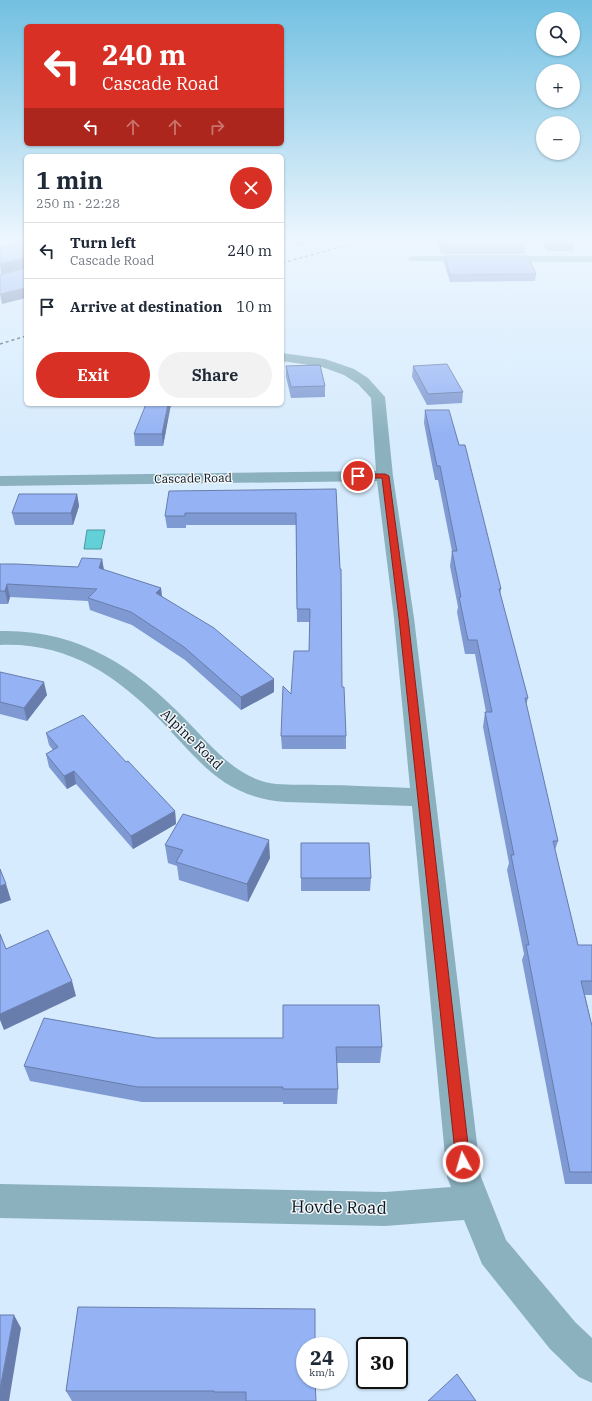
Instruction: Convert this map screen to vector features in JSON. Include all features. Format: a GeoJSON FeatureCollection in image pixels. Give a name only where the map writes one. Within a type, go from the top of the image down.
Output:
{"type":"FeatureCollection","features":[{"type":"Feature","properties":{"kind":"street"},"geometry":{"type":"LineString","coordinates":[[284,357],[325,363],[349,372],[363,381],[378,397],[385,476],[404,618],[422,797],[464,1177],[494,1252],[563,1336],[592,1364]]}},
{"type":"Feature","properties":{"kind":"street","name":"Cascade Road"},"geometry":{"type":"LineString","coordinates":[[0,481],[385,476]]}},
{"type":"Feature","properties":{"kind":"street","name":"Alpine Road"},"geometry":{"type":"LineString","coordinates":[[0,638],[25,638],[48,643],[82,653],[102,662],[126,679],[168,715],[213,763],[248,785],[276,792],[422,797]]}},
{"type":"Feature","properties":{"kind":"street","name":"Hovde Road"},"geometry":{"type":"LineString","coordinates":[[0,1201],[386,1209],[474,1202]]}},
{"type":"Feature","properties":{"kind":"shaded area"},"geometry":{"type":"Polygon","coordinates":[[[87,530],[105,530],[101,549],[84,549],[87,530]]]}},
{"type":"Feature","properties":{"kind":"building"},"geometry":{"type":"Polygon","coordinates":[[[447,364],[463,392],[428,394],[413,366],[447,364]]]}},
{"type":"Feature","properties":{"kind":"building"},"geometry":{"type":"Polygon","coordinates":[[[320,365],[325,386],[291,387],[286,366],[320,365]]]}},
{"type":"Feature","properties":{"kind":"building"},"geometry":{"type":"Polygon","coordinates":[[[145,406],[168,406],[162,434],[134,434],[145,406]]]}},
{"type":"Feature","properties":{"kind":"building"},"geometry":{"type":"Polygon","coordinates":[[[425,410],[449,410],[459,445],[465,445],[501,589],[499,589],[528,698],[525,698],[558,841],[553,841],[578,945],[592,945],[592,981],[581,981],[592,1026],[592,1172],[570,1172],[526,945],[529,945],[511,855],[514,855],[485,712],[492,712],[477,640],[468,640],[459,597],[461,597],[452,551],[457,551],[440,466],[437,466],[425,410]]]}},
{"type":"Feature","properties":{"kind":"building"},"geometry":{"type":"Polygon","coordinates":[[[336,489],[341,569],[342,687],[344,687],[346,736],[281,736],[283,686],[291,694],[294,651],[309,651],[310,609],[297,609],[296,513],[185,513],[185,516],[165,516],[169,491],[336,489]]]}},
{"type":"Feature","properties":{"kind":"building"},"geometry":{"type":"Polygon","coordinates":[[[19,494],[77,494],[71,513],[12,513],[19,494]]]}},
{"type":"Feature","properties":{"kind":"building"},"geometry":{"type":"Polygon","coordinates":[[[82,558],[102,559],[99,568],[161,588],[156,593],[214,628],[274,679],[241,697],[184,647],[131,612],[88,598],[97,589],[7,584],[5,591],[0,591],[0,564],[78,567],[82,558]]]}},
{"type":"Feature","properties":{"kind":"building"},"geometry":{"type":"Polygon","coordinates":[[[0,672],[44,682],[24,708],[0,702],[0,672]]]}},
{"type":"Feature","properties":{"kind":"building"},"geometry":{"type":"Polygon","coordinates":[[[83,715],[126,762],[128,761],[175,811],[131,836],[74,771],[64,776],[46,754],[58,747],[46,733],[83,715]]]}},
{"type":"Feature","properties":{"kind":"building"},"geometry":{"type":"Polygon","coordinates":[[[183,814],[269,840],[247,884],[176,862],[183,850],[165,845],[183,814]]]}},
{"type":"Feature","properties":{"kind":"building"},"geometry":{"type":"Polygon","coordinates":[[[301,843],[369,843],[371,878],[301,878],[301,843]]]}},
{"type":"Feature","properties":{"kind":"building"},"geometry":{"type":"Polygon","coordinates":[[[0,869],[6,884],[0,886],[0,869]]]}},
{"type":"Feature","properties":{"kind":"building"},"geometry":{"type":"Polygon","coordinates":[[[48,930],[72,981],[0,1014],[0,934],[6,949],[48,930]]]}},
{"type":"Feature","properties":{"kind":"building"},"geometry":{"type":"Polygon","coordinates":[[[283,1005],[379,1005],[382,1047],[336,1047],[338,1089],[283,1089],[283,1087],[138,1087],[24,1066],[44,1018],[156,1038],[283,1038],[283,1005]]]}},
{"type":"Feature","properties":{"kind":"building"},"geometry":{"type":"Polygon","coordinates":[[[78,1307],[315,1309],[315,1337],[296,1337],[296,1389],[315,1389],[316,1401],[246,1401],[246,1392],[66,1391],[78,1307]]]}},
{"type":"Feature","properties":{"kind":"building"},"geometry":{"type":"Polygon","coordinates":[[[0,1315],[14,1315],[0,1389],[0,1315]]]}},
{"type":"Feature","properties":{"kind":"building"},"geometry":{"type":"Polygon","coordinates":[[[457,1374],[476,1401],[428,1401],[457,1374]]]}},
{"type":"Feature","properties":{"kind":"railway"},"geometry":{"type":"LineString","coordinates":[[0,344],[24,337]]}},
{"type":"Feature","properties":{"kind":"route"},"geometry":{"type":"LineString","coordinates":[[358,476],[385,476],[404,618],[463,1162]]}}]}
